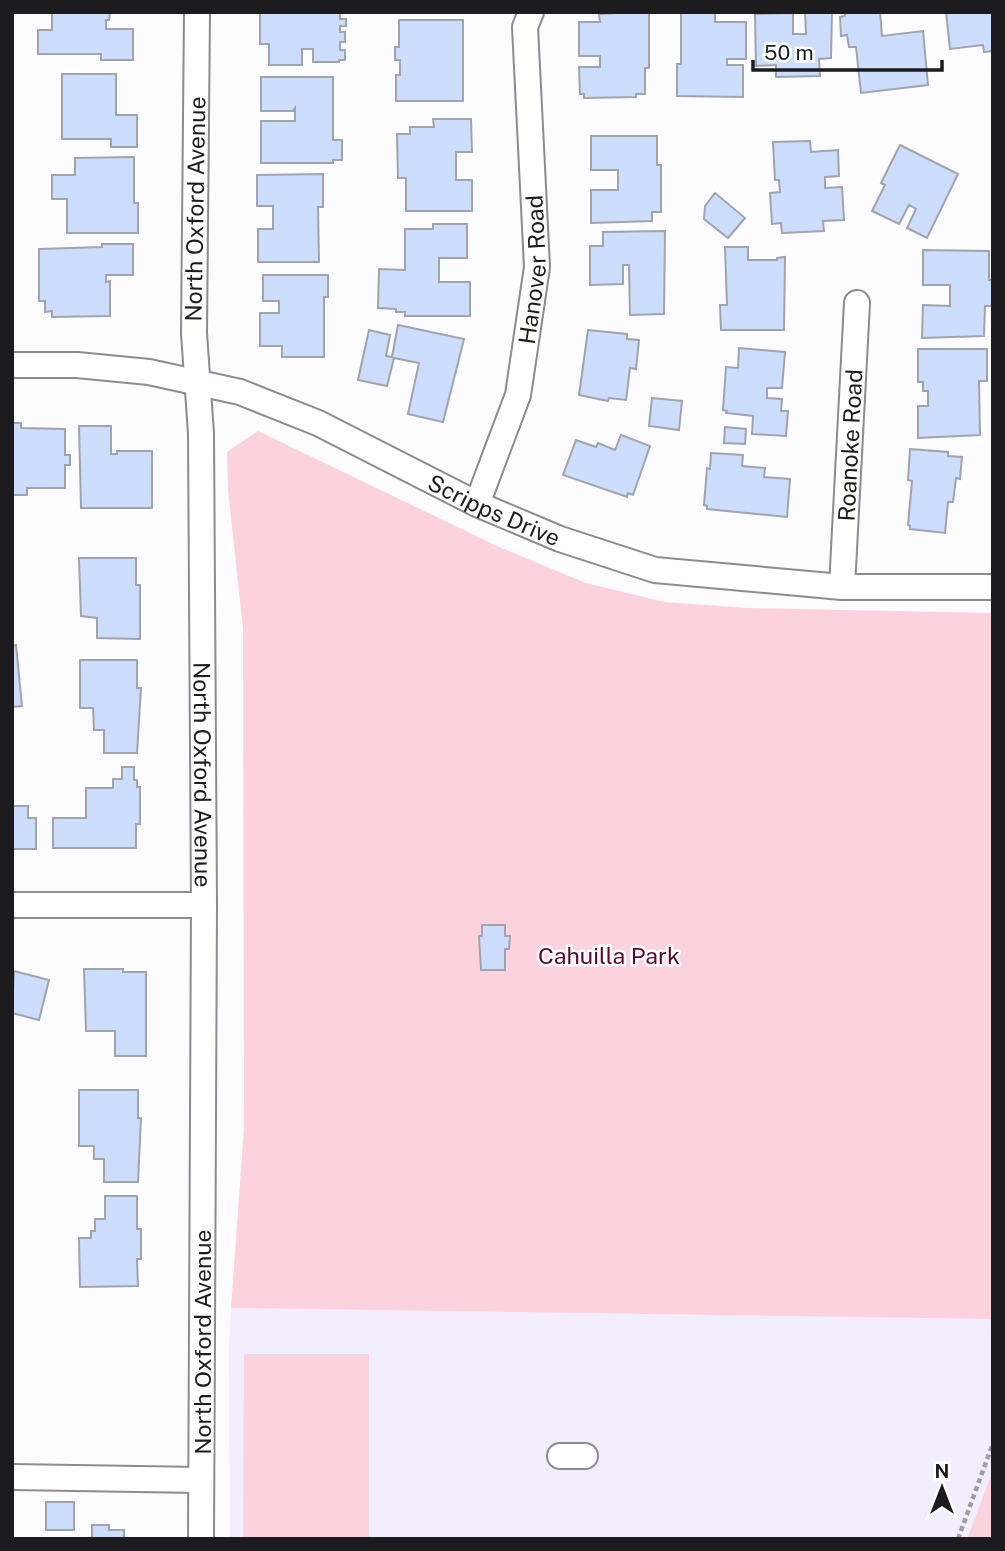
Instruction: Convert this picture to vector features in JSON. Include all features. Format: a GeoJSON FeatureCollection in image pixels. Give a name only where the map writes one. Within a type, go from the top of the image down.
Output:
{"type":"FeatureCollection","features":[{"type":"Feature","properties":{"kind":"street","name":"North Oxford Avenue"},"geometry":{"type":"LineString","coordinates":[[197,12],[194,333],[201,433],[204,905],[201,1539]]}},
{"type":"Feature","properties":{"kind":"street","name":"Hanover Road"},"geometry":{"type":"LineString","coordinates":[[477,504],[518,395],[537,267],[522,17]]}},
{"type":"Feature","properties":{"kind":"street","name":"Roanoke Road"},"geometry":{"type":"LineString","coordinates":[[842,587],[857,303]]}},
{"type":"Feature","properties":{"kind":"street","name":"Scripps Drive"},"geometry":{"type":"LineString","coordinates":[[12,365],[89,366],[149,372],[240,392],[318,423],[477,504],[560,539],[655,569],[842,587],[993,587]]}},
{"type":"Feature","properties":{"kind":"street"},"geometry":{"type":"LineString","coordinates":[[12,905],[204,905]]}},
{"type":"Feature","properties":{"kind":"street"},"geometry":{"type":"LineString","coordinates":[[560,1456],[585,1456]]}},
{"type":"Feature","properties":{"kind":"street"},"geometry":{"type":"LineString","coordinates":[[12,1477],[201,1480]]}},
{"type":"Feature","properties":{"kind":"path"},"geometry":{"type":"LineString","coordinates":[[958,1539],[993,1443]]}},
{"type":"Feature","properties":{"kind":"shaded area"},"geometry":{"type":"Polygon","coordinates":[[[231,1308],[993,1319],[993,1539],[230,1539],[231,1308]]]}},
{"type":"Feature","properties":{"kind":"green space","name":"Cahuilla Park"},"geometry":{"type":"Polygon","coordinates":[[[258,431],[499,547],[586,583],[664,602],[748,608],[993,613],[993,1319],[231,1308],[244,1127],[243,628],[228,490],[227,452],[258,431]]]}},
{"type":"Feature","properties":{"kind":"green space"},"geometry":{"type":"Polygon","coordinates":[[[244,1354],[369,1354],[369,1539],[243,1539],[244,1354]]]}},
{"type":"Feature","properties":{"kind":"green space"},"geometry":{"type":"Polygon","coordinates":[[[993,1470],[993,1539],[967,1539],[993,1470]]]}},
{"type":"Feature","properties":{"kind":"building"},"geometry":{"type":"Polygon","coordinates":[[[52,12],[110,12],[106,29],[133,29],[133,60],[101,60],[101,54],[38,54],[38,30],[52,30],[52,12]]]}},
{"type":"Feature","properties":{"kind":"building"},"geometry":{"type":"Polygon","coordinates":[[[260,12],[340,12],[340,19],[346,19],[346,26],[340,26],[340,32],[345,32],[345,42],[340,42],[340,50],[345,50],[345,60],[313,62],[313,49],[302,49],[302,65],[269,65],[269,44],[260,44],[260,12]]]}},
{"type":"Feature","properties":{"kind":"building"},"geometry":{"type":"Polygon","coordinates":[[[649,12],[649,68],[645,68],[645,94],[636,94],[636,97],[584,98],[584,94],[580,94],[579,67],[600,67],[600,56],[579,56],[579,22],[600,22],[599,14],[649,12]]]}},
{"type":"Feature","properties":{"kind":"building"},"geometry":{"type":"Polygon","coordinates":[[[681,12],[715,12],[715,22],[746,22],[746,59],[727,59],[727,65],[743,65],[743,97],[677,96],[677,64],[681,64],[681,12]]]}},
{"type":"Feature","properties":{"kind":"building"},"geometry":{"type":"Polygon","coordinates":[[[805,12],[832,12],[831,58],[819,59],[820,76],[776,77],[776,65],[756,66],[755,14],[793,13],[793,34],[806,34],[805,12]]]}},
{"type":"Feature","properties":{"kind":"building"},"geometry":{"type":"Polygon","coordinates":[[[880,12],[882,36],[923,31],[928,85],[861,93],[856,47],[849,47],[847,35],[841,36],[840,17],[845,16],[845,13],[880,12]]]}},
{"type":"Feature","properties":{"kind":"building"},"geometry":{"type":"Polygon","coordinates":[[[946,12],[993,12],[993,51],[984,52],[983,45],[950,49],[946,12]]]}},
{"type":"Feature","properties":{"kind":"building"},"geometry":{"type":"Polygon","coordinates":[[[399,20],[463,20],[463,101],[396,101],[396,75],[400,75],[400,60],[395,60],[395,47],[399,47],[399,20]]]}},
{"type":"Feature","properties":{"kind":"building"},"geometry":{"type":"Polygon","coordinates":[[[62,74],[116,74],[116,115],[137,115],[137,147],[111,147],[111,139],[62,139],[62,74]]]}},
{"type":"Feature","properties":{"kind":"building"},"geometry":{"type":"Polygon","coordinates":[[[261,77],[333,77],[333,140],[342,140],[342,160],[333,160],[333,163],[261,163],[261,121],[295,121],[295,108],[293,111],[261,111],[261,77]]]}},
{"type":"Feature","properties":{"kind":"building"},"geometry":{"type":"Polygon","coordinates":[[[433,119],[471,119],[472,152],[456,152],[456,180],[472,180],[472,211],[406,211],[406,178],[398,178],[397,134],[410,134],[410,127],[434,127],[433,119]]]}},
{"type":"Feature","properties":{"kind":"building"},"geometry":{"type":"Polygon","coordinates":[[[591,136],[657,136],[657,165],[661,165],[661,212],[652,212],[652,221],[591,223],[591,190],[618,190],[618,170],[591,170],[591,136]]]}},
{"type":"Feature","properties":{"kind":"building"},"geometry":{"type":"Polygon","coordinates":[[[810,141],[811,152],[838,150],[839,176],[825,177],[825,188],[842,187],[844,220],[823,221],[824,231],[782,233],[781,223],[772,224],[770,193],[780,192],[779,180],[775,180],[773,142],[810,141]]]}},
{"type":"Feature","properties":{"kind":"building"},"geometry":{"type":"Polygon","coordinates":[[[900,145],[958,174],[927,238],[907,228],[916,209],[909,205],[899,224],[872,211],[885,185],[881,183],[900,145]]]}},
{"type":"Feature","properties":{"kind":"building"},"geometry":{"type":"Polygon","coordinates":[[[134,157],[134,203],[138,203],[138,233],[67,233],[67,199],[52,199],[52,175],[75,175],[75,158],[134,157]]]}},
{"type":"Feature","properties":{"kind":"building"},"geometry":{"type":"Polygon","coordinates":[[[323,174],[323,207],[318,207],[319,262],[258,262],[258,229],[273,229],[273,206],[257,206],[257,175],[323,174]]]}},
{"type":"Feature","properties":{"kind":"building"},"geometry":{"type":"Polygon","coordinates":[[[715,193],[745,218],[728,238],[704,219],[705,206],[715,193]]]}},
{"type":"Feature","properties":{"kind":"building"},"geometry":{"type":"Polygon","coordinates":[[[433,224],[467,224],[467,258],[439,258],[439,282],[470,282],[470,316],[405,316],[405,312],[396,312],[396,309],[378,308],[379,269],[405,270],[405,229],[433,229],[433,224]]]}},
{"type":"Feature","properties":{"kind":"building"},"geometry":{"type":"Polygon","coordinates":[[[665,231],[664,314],[630,315],[629,265],[623,265],[623,284],[590,285],[590,246],[603,246],[603,232],[665,231]]]}},
{"type":"Feature","properties":{"kind":"building"},"geometry":{"type":"Polygon","coordinates":[[[102,244],[133,244],[133,275],[106,275],[106,282],[110,281],[110,316],[52,317],[52,311],[45,312],[45,301],[39,301],[39,249],[102,247],[102,244]]]}},
{"type":"Feature","properties":{"kind":"building"},"geometry":{"type":"Polygon","coordinates":[[[725,247],[748,247],[748,260],[777,260],[785,257],[784,330],[721,330],[720,305],[727,305],[725,247]]]}},
{"type":"Feature","properties":{"kind":"building"},"geometry":{"type":"Polygon","coordinates":[[[923,250],[989,251],[989,280],[993,280],[993,306],[985,306],[984,336],[922,338],[923,305],[950,306],[950,285],[923,285],[923,250]]]}},
{"type":"Feature","properties":{"kind":"building"},"geometry":{"type":"Polygon","coordinates":[[[263,275],[328,275],[328,297],[324,297],[324,357],[282,357],[282,346],[260,346],[260,313],[279,313],[279,301],[263,301],[263,275]]]}},
{"type":"Feature","properties":{"kind":"building"},"geometry":{"type":"Polygon","coordinates":[[[398,325],[464,339],[443,422],[408,414],[419,363],[394,358],[387,386],[358,380],[369,330],[390,335],[386,356],[392,357],[398,325]]]}},
{"type":"Feature","properties":{"kind":"building"},"geometry":{"type":"Polygon","coordinates":[[[588,330],[627,334],[627,339],[639,340],[636,369],[630,368],[626,400],[609,398],[608,401],[579,395],[588,330]]]}},
{"type":"Feature","properties":{"kind":"building"},"geometry":{"type":"Polygon","coordinates":[[[739,348],[785,352],[782,388],[767,388],[767,398],[782,399],[781,411],[788,411],[786,436],[752,434],[753,416],[726,413],[727,411],[723,410],[726,367],[738,368],[739,348]]]}},
{"type":"Feature","properties":{"kind":"building"},"geometry":{"type":"Polygon","coordinates":[[[918,349],[987,349],[987,381],[979,381],[980,435],[918,438],[918,406],[928,406],[928,391],[923,391],[923,382],[918,382],[918,349]]]}},
{"type":"Feature","properties":{"kind":"building"},"geometry":{"type":"Polygon","coordinates":[[[652,398],[682,401],[679,430],[649,426],[652,398]]]}},
{"type":"Feature","properties":{"kind":"building"},"geometry":{"type":"Polygon","coordinates":[[[12,423],[21,423],[21,428],[65,429],[65,455],[70,455],[70,465],[65,465],[65,488],[27,488],[27,495],[12,495],[12,423]]]}},
{"type":"Feature","properties":{"kind":"building"},"geometry":{"type":"Polygon","coordinates":[[[79,426],[111,426],[111,454],[117,454],[117,451],[152,451],[152,508],[81,508],[79,426]]]}},
{"type":"Feature","properties":{"kind":"building"},"geometry":{"type":"Polygon","coordinates":[[[725,427],[746,429],[745,444],[724,443],[725,427]]]}},
{"type":"Feature","properties":{"kind":"building"},"geometry":{"type":"Polygon","coordinates":[[[621,435],[650,446],[633,495],[628,493],[627,497],[563,475],[576,440],[596,447],[598,443],[615,450],[621,435]]]}},
{"type":"Feature","properties":{"kind":"building"},"geometry":{"type":"Polygon","coordinates":[[[910,449],[948,452],[948,456],[962,457],[960,479],[956,478],[953,502],[948,502],[945,533],[910,529],[908,525],[912,481],[908,480],[910,449]]]}},
{"type":"Feature","properties":{"kind":"building"},"geometry":{"type":"Polygon","coordinates":[[[711,453],[743,455],[742,466],[765,468],[764,477],[790,479],[787,517],[707,509],[704,505],[711,453]]]}},
{"type":"Feature","properties":{"kind":"building"},"geometry":{"type":"Polygon","coordinates":[[[79,558],[136,558],[136,585],[140,585],[140,639],[97,638],[97,618],[81,616],[79,558]]]}},
{"type":"Feature","properties":{"kind":"building"},"geometry":{"type":"Polygon","coordinates":[[[16,645],[22,706],[12,707],[12,646],[16,645]]]}},
{"type":"Feature","properties":{"kind":"building"},"geometry":{"type":"Polygon","coordinates":[[[80,660],[137,660],[137,688],[141,688],[137,753],[104,753],[104,730],[94,730],[93,708],[80,708],[80,660]]]}},
{"type":"Feature","properties":{"kind":"building"},"geometry":{"type":"Polygon","coordinates":[[[122,767],[134,767],[134,780],[137,780],[137,787],[140,787],[140,824],[136,824],[136,848],[53,848],[53,818],[86,818],[86,788],[113,788],[113,779],[122,779],[122,767]]]}},
{"type":"Feature","properties":{"kind":"building"},"geometry":{"type":"Polygon","coordinates":[[[12,806],[28,806],[28,818],[36,818],[36,849],[12,849],[12,806]]]}},
{"type":"Feature","properties":{"kind":"building"},"geometry":{"type":"Polygon","coordinates":[[[482,925],[505,925],[505,936],[510,936],[509,949],[505,949],[505,970],[481,970],[479,936],[482,936],[482,925]]]}},
{"type":"Feature","properties":{"kind":"building"},"geometry":{"type":"Polygon","coordinates":[[[84,969],[146,972],[146,1056],[115,1056],[115,1031],[86,1031],[84,969]]]}},
{"type":"Feature","properties":{"kind":"building"},"geometry":{"type":"Polygon","coordinates":[[[14,971],[49,980],[39,1020],[12,1013],[14,971]]]}},
{"type":"Feature","properties":{"kind":"building"},"geometry":{"type":"Polygon","coordinates":[[[79,1090],[138,1090],[138,1118],[141,1118],[138,1182],[104,1182],[104,1159],[94,1159],[94,1146],[79,1146],[79,1090]]]}},
{"type":"Feature","properties":{"kind":"building"},"geometry":{"type":"Polygon","coordinates":[[[105,1196],[137,1196],[137,1229],[141,1229],[141,1259],[137,1259],[138,1286],[80,1287],[79,1238],[91,1238],[91,1231],[95,1231],[95,1219],[105,1219],[105,1196]]]}},
{"type":"Feature","properties":{"kind":"building"},"geometry":{"type":"Polygon","coordinates":[[[46,1502],[74,1502],[74,1530],[46,1530],[46,1502]]]}},
{"type":"Feature","properties":{"kind":"building"},"geometry":{"type":"Polygon","coordinates":[[[92,1525],[109,1525],[109,1530],[124,1530],[124,1539],[92,1539],[92,1525]]]}}]}
